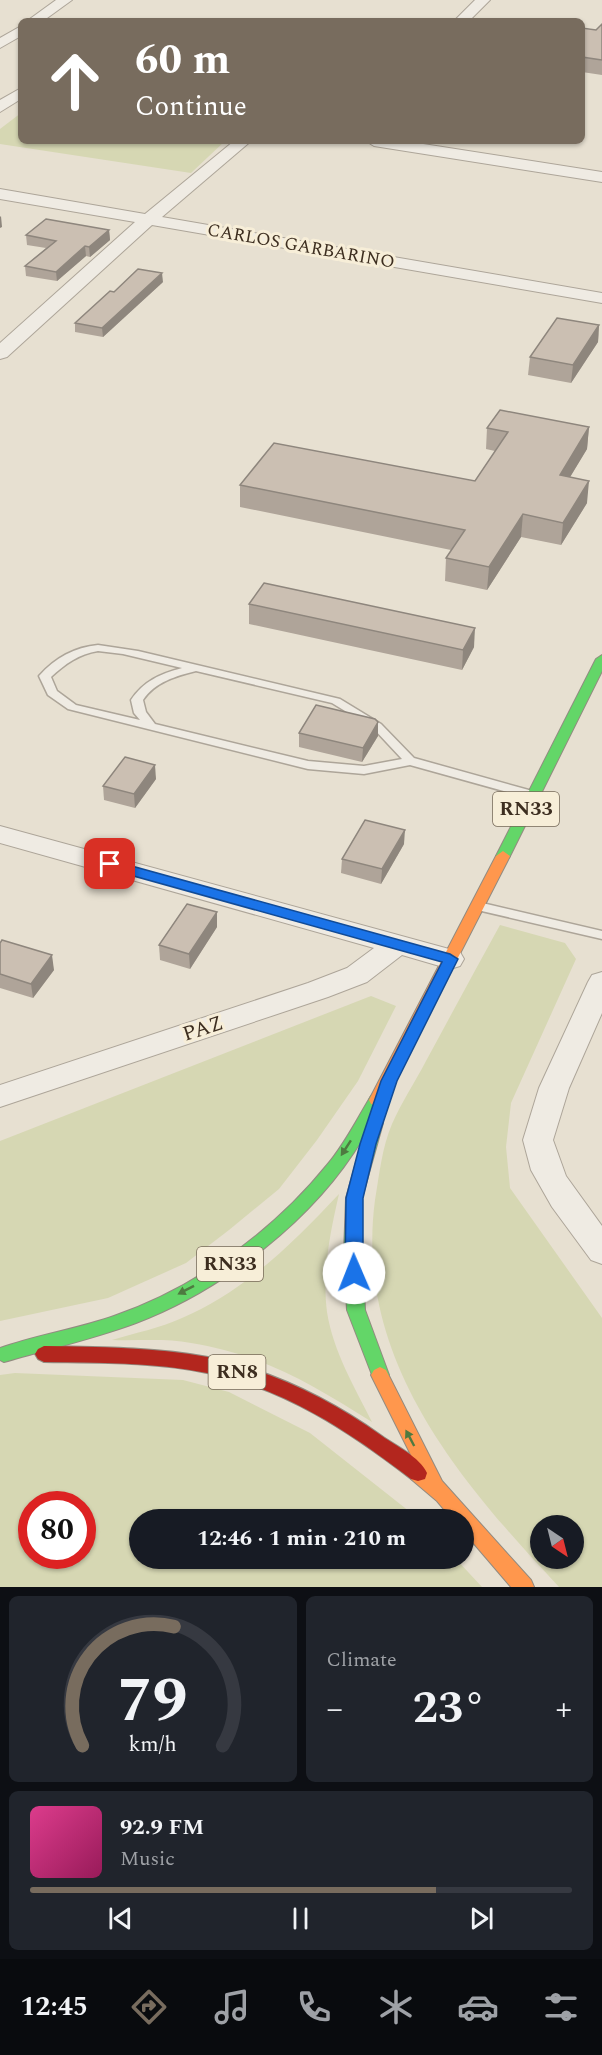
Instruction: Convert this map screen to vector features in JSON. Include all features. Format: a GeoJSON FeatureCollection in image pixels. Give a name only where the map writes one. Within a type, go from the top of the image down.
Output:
{"type":"FeatureCollection","features":[{"type":"Feature","properties":{"kind":"highway","name":"RN33"},"geometry":{"type":"LineString","coordinates":[[2,1354],[132,1317],[192,1287],[243,1256],[287,1218],[328,1175],[389,1081],[602,659]]}},
{"type":"Feature","properties":{"kind":"highway","name":"RN33"},"geometry":{"type":"LineString","coordinates":[[389,1081],[368,1144],[354,1198],[353,1254],[356,1310],[382,1381],[438,1489]]}},
{"type":"Feature","properties":{"kind":"highway","name":"RN8"},"geometry":{"type":"LineString","coordinates":[[2,1354],[125,1355],[189,1362],[234,1371],[284,1390],[326,1412],[438,1489],[524,1587]]}},
{"type":"Feature","properties":{"kind":"street"},"geometry":{"type":"LineString","coordinates":[[38,18],[65,0]]}},
{"type":"Feature","properties":{"kind":"street"},"geometry":{"type":"LineString","coordinates":[[464,18],[483,0]]}},
{"type":"Feature","properties":{"kind":"street"},"geometry":{"type":"LineString","coordinates":[[0,44],[18,32]]}},
{"type":"Feature","properties":{"kind":"street"},"geometry":{"type":"LineString","coordinates":[[0,107],[18,88]]}},
{"type":"Feature","properties":{"kind":"street"},"geometry":{"type":"LineString","coordinates":[[0,353],[149,219],[239,144]]}},
{"type":"Feature","properties":{"kind":"street"},"geometry":{"type":"LineString","coordinates":[[393,144],[602,177]]}},
{"type":"Feature","properties":{"kind":"street","name":"CARLOS GARBARINO"},"geometry":{"type":"LineString","coordinates":[[0,194],[602,298]]}},
{"type":"Feature","properties":{"kind":"street"},"geometry":{"type":"LineString","coordinates":[[0,834],[450,959]]}},
{"type":"Feature","properties":{"kind":"street","name":"PAZ"},"geometry":{"type":"LineString","coordinates":[[0,1096],[318,990],[357,975],[398,944]]}},
{"type":"Feature","properties":{"kind":"street"},"geometry":{"type":"LineString","coordinates":[[602,982],[546,1112],[538,1138],[548,1173],[602,1251]]}},
{"type":"Feature","properties":{"kind":"lane"},"geometry":{"type":"LineString","coordinates":[[410,760],[377,726],[336,701],[195,668],[100,648],[84,648],[64,657],[45,676],[52,693],[72,706],[308,765],[364,770],[410,760],[534,795]]}},
{"type":"Feature","properties":{"kind":"lane"},"geometry":{"type":"LineString","coordinates":[[151,726],[140,713],[137,700],[142,690],[161,678],[195,668]]}},
{"type":"Feature","properties":{"kind":"lane"},"geometry":{"type":"LineString","coordinates":[[478,906],[602,935]]}},
{"type":"Feature","properties":{"kind":"green space"},"geometry":{"type":"Polygon","coordinates":[[[18,115],[18,144],[222,144],[191,173],[0,144],[0,129],[18,115]]]}},
{"type":"Feature","properties":{"kind":"green space"},"geometry":{"type":"Polygon","coordinates":[[[500,925],[565,943],[576,959],[511,1103],[506,1147],[510,1188],[602,1318],[602,1587],[559,1587],[542,1569],[584,1569],[584,1515],[530,1515],[530,1556],[451,1459],[421,1412],[397,1363],[381,1312],[373,1258],[375,1200],[381,1162],[392,1124],[500,925]]]}},
{"type":"Feature","properties":{"kind":"green space"},"geometry":{"type":"Polygon","coordinates":[[[371,996],[396,1006],[358,1081],[279,1189],[186,1263],[108,1298],[0,1321],[0,1141],[371,996]]]}},
{"type":"Feature","properties":{"kind":"green space"},"geometry":{"type":"Polygon","coordinates":[[[339,1194],[326,1267],[327,1312],[339,1355],[372,1422],[307,1383],[242,1355],[181,1341],[112,1340],[174,1322],[226,1294],[267,1264],[339,1194]]]}},
{"type":"Feature","properties":{"kind":"green space"},"geometry":{"type":"Polygon","coordinates":[[[15,1373],[183,1380],[229,1392],[310,1433],[406,1509],[129,1509],[129,1569],[465,1569],[482,1587],[0,1587],[0,1375],[15,1373]]]}},
{"type":"Feature","properties":{"kind":"building"},"geometry":{"type":"Polygon","coordinates":[[[602,24],[602,60],[585,57],[585,28],[596,30],[602,24]]]}},
{"type":"Feature","properties":{"kind":"building"},"geometry":{"type":"Polygon","coordinates":[[[46,219],[109,230],[89,247],[85,246],[56,272],[25,266],[56,241],[26,235],[46,219]]]}},
{"type":"Feature","properties":{"kind":"building"},"geometry":{"type":"Polygon","coordinates":[[[138,269],[162,273],[102,328],[75,323],[110,291],[114,292],[138,269]]]}},
{"type":"Feature","properties":{"kind":"building"},"geometry":{"type":"Polygon","coordinates":[[[557,318],[599,325],[573,365],[530,357],[557,318]]]}},
{"type":"Feature","properties":{"kind":"building"},"geometry":{"type":"Polygon","coordinates":[[[500,410],[589,427],[560,475],[589,481],[563,523],[523,514],[489,567],[446,558],[465,530],[240,485],[274,443],[475,481],[508,432],[487,428],[500,410]]]}},
{"type":"Feature","properties":{"kind":"building"},"geometry":{"type":"Polygon","coordinates":[[[264,583],[475,628],[463,650],[249,604],[264,583]]]}},
{"type":"Feature","properties":{"kind":"building"},"geometry":{"type":"Polygon","coordinates":[[[316,705],[375,719],[378,722],[363,748],[299,733],[316,705]]]}},
{"type":"Feature","properties":{"kind":"building"},"geometry":{"type":"Polygon","coordinates":[[[125,757],[155,765],[134,794],[103,786],[125,757]]]}},
{"type":"Feature","properties":{"kind":"building"},"geometry":{"type":"Polygon","coordinates":[[[365,820],[405,830],[382,869],[342,859],[365,820]]]}},
{"type":"Feature","properties":{"kind":"building"},"geometry":{"type":"Polygon","coordinates":[[[187,904],[217,912],[189,954],[159,945],[187,904]]]}},
{"type":"Feature","properties":{"kind":"building"},"geometry":{"type":"Polygon","coordinates":[[[2,940],[52,955],[31,984],[0,974],[0,943],[2,940]]]}},
{"type":"Feature","properties":{"kind":"traffic: fast"},"geometry":{"type":"LineString","coordinates":[[503,856],[602,659]]}},
{"type":"Feature","properties":{"kind":"traffic: fast"},"geometry":{"type":"LineString","coordinates":[[4,1354],[116,1323],[160,1305],[213,1276],[262,1240],[327,1177],[347,1150],[377,1100]]}},
{"type":"Feature","properties":{"kind":"traffic: fast"},"geometry":{"type":"LineString","coordinates":[[375,1123],[354,1198],[353,1254],[356,1310],[380,1375]]}},
{"type":"Feature","properties":{"kind":"traffic: slow"},"geometry":{"type":"LineString","coordinates":[[377,1100],[503,856]]}},
{"type":"Feature","properties":{"kind":"traffic: slow"},"geometry":{"type":"LineString","coordinates":[[380,1375],[433,1480]]}},
{"type":"Feature","properties":{"kind":"traffic: slow"},"geometry":{"type":"LineString","coordinates":[[418,1473],[444,1495],[524,1587]]}},
{"type":"Feature","properties":{"kind":"traffic: jam"},"geometry":{"type":"LineString","coordinates":[[44,1354],[167,1359],[237,1372],[265,1381],[319,1407],[370,1438],[418,1473]]}},
{"type":"Feature","properties":{"kind":"route"},"geometry":{"type":"LineString","coordinates":[[110,864],[450,959],[389,1081],[368,1144],[354,1198],[354,1273]]}}]}
